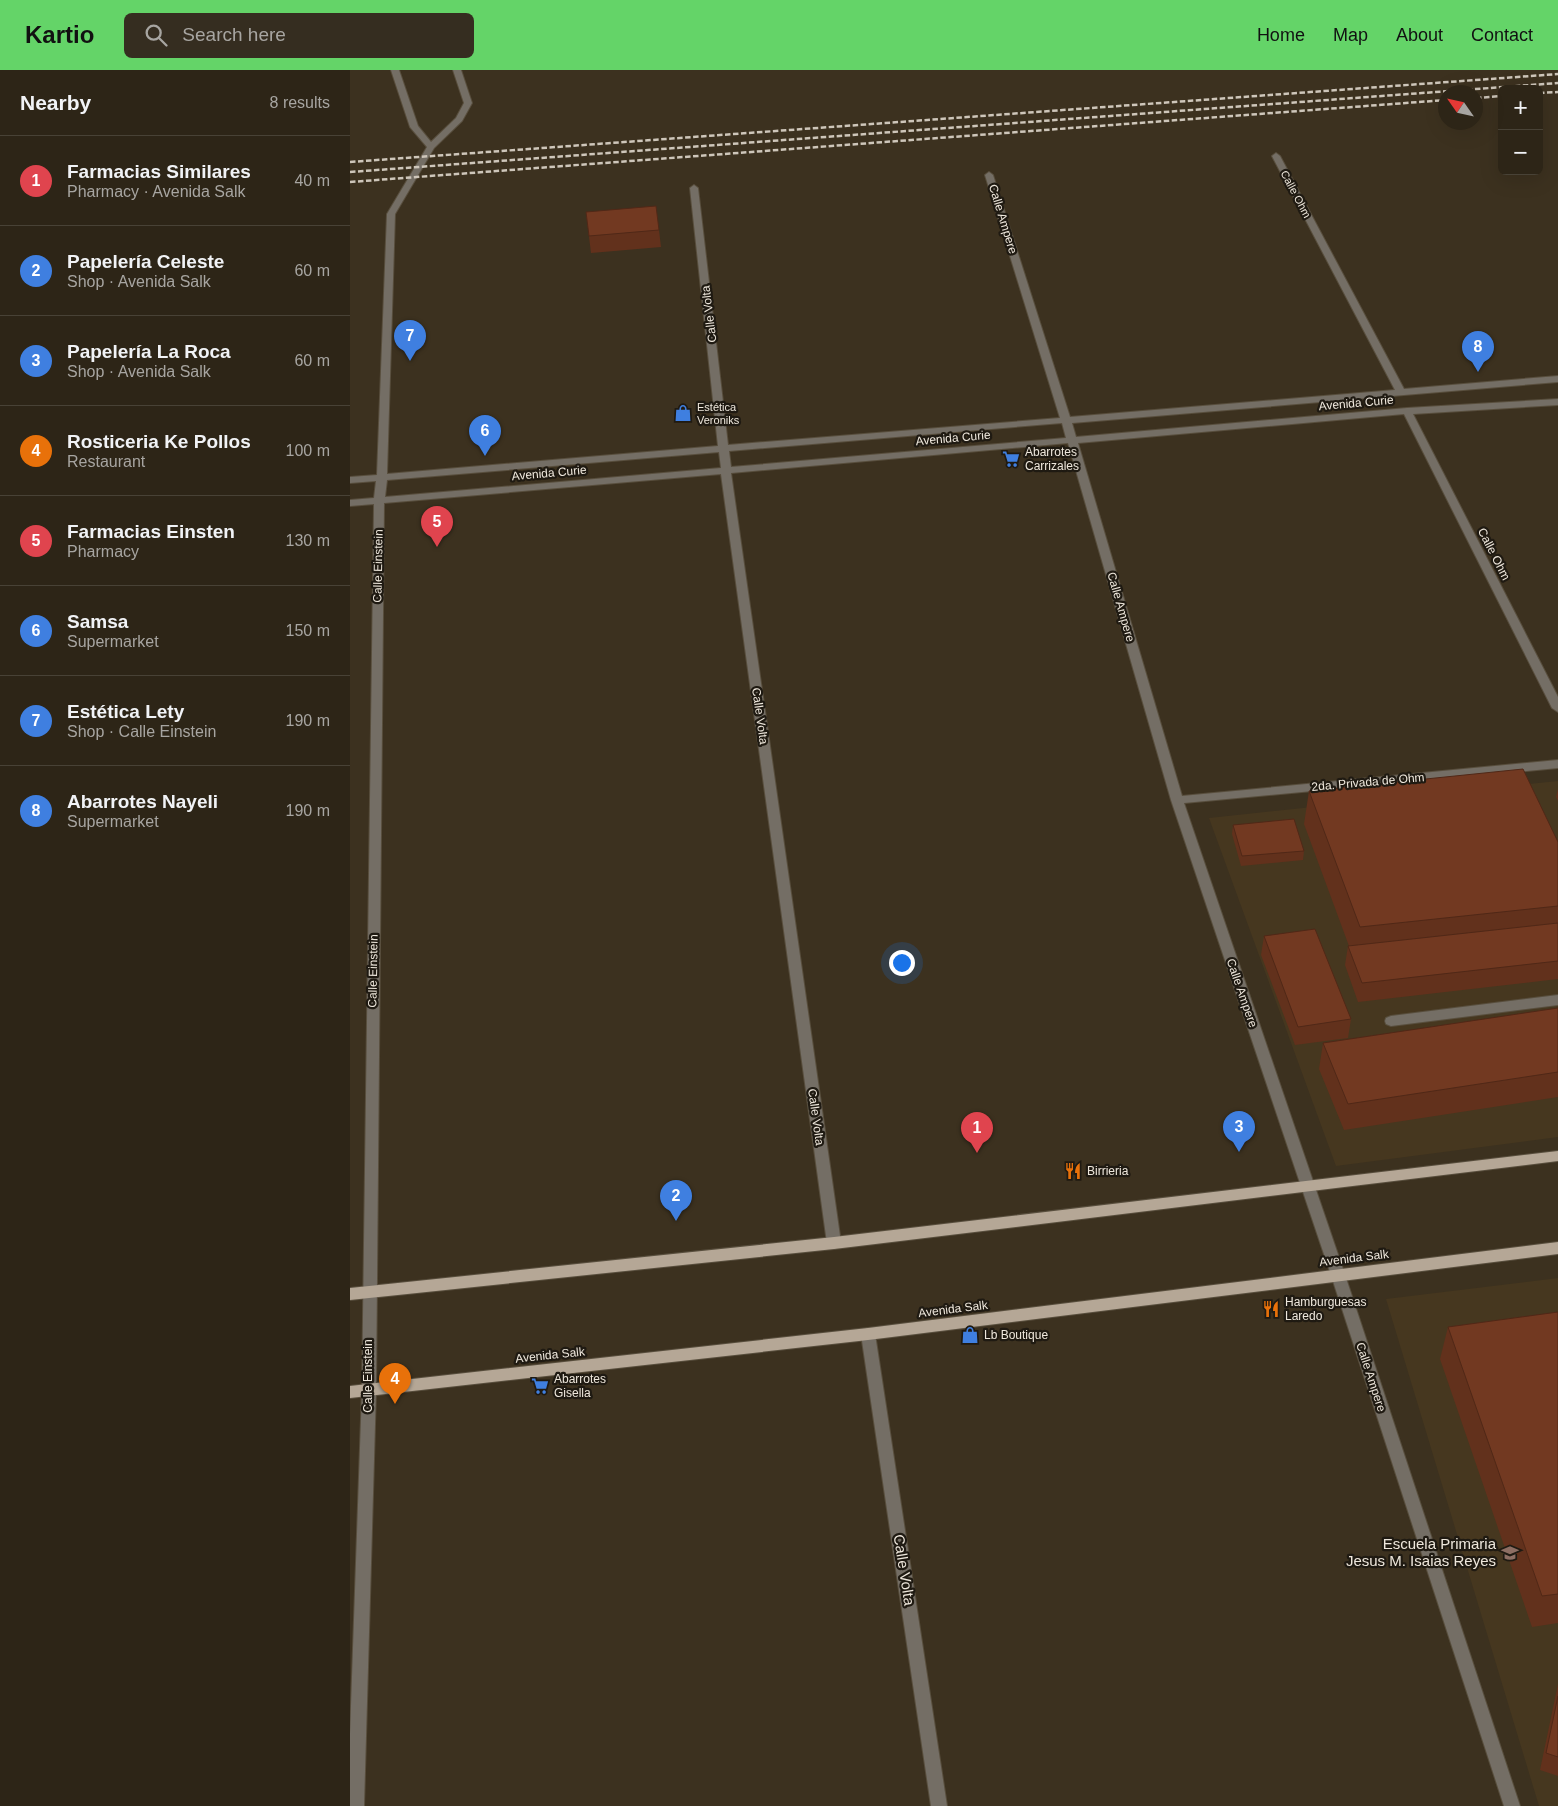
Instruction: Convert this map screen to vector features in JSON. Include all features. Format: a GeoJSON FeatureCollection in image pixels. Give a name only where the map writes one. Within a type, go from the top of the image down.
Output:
{"type":"FeatureCollection","features":[{"type":"Feature","properties":{"kind":"main road"},"geometry":{"type":"LineString","coordinates":[[350,1294],[834,1243],[1558,1156]]}},
{"type":"Feature","properties":{"kind":"main road","name":"Avenida Salk"},"geometry":{"type":"LineString","coordinates":[[350,1392],[868,1334],[1558,1248]]}},
{"type":"Feature","properties":{"kind":"street"},"geometry":{"type":"LineString","coordinates":[[395,70],[414,127],[431,147]]}},
{"type":"Feature","properties":{"kind":"street","name":"Calle Einstein"},"geometry":{"type":"LineString","coordinates":[[356,1806],[369,1390],[368,1291],[379,501],[382,477],[391,214],[431,147],[460,119],[468,103],[457,70]]}},
{"type":"Feature","properties":{"kind":"street","name":"Calle Ohm"},"geometry":{"type":"LineString","coordinates":[[1276,156],[1401,392]]}},
{"type":"Feature","properties":{"kind":"street","name":"Calle Ampere"},"geometry":{"type":"LineString","coordinates":[[989,175],[1066,420],[1177,800],[1338,1275],[1512,1806]]}},
{"type":"Feature","properties":{"kind":"street","name":"Calle Volta"},"geometry":{"type":"LineString","coordinates":[[694,188],[726,470],[834,1243]]}},
{"type":"Feature","properties":{"kind":"street","name":"Avenida Curie"},"geometry":{"type":"LineString","coordinates":[[350,480],[1558,378]]}},
{"type":"Feature","properties":{"kind":"street","name":"Avenida Curie"},"geometry":{"type":"LineString","coordinates":[[350,503],[1408,411],[1558,402]]}},
{"type":"Feature","properties":{"kind":"street","name":"Calle Ohm"},"geometry":{"type":"LineString","coordinates":[[1408,411],[1558,708]]}},
{"type":"Feature","properties":{"kind":"street","name":"2da. Privada de Ohm"},"geometry":{"type":"LineString","coordinates":[[1177,800],[1558,764]]}},
{"type":"Feature","properties":{"kind":"street"},"geometry":{"type":"LineString","coordinates":[[1391,1021],[1558,1000]]}},
{"type":"Feature","properties":{"kind":"street","name":"Calle Volta"},"geometry":{"type":"LineString","coordinates":[[868,1334],[939,1806]]}},
{"type":"Feature","properties":{"kind":"shaded area"},"geometry":{"type":"Polygon","coordinates":[[[1558,781],[1558,1137],[1336,1166],[1209,818],[1558,781]]]}},
{"type":"Feature","properties":{"kind":"shaded area","name":"Escuela Primaria Jesus M. Isaias Reyes"},"geometry":{"type":"Polygon","coordinates":[[[1558,1278],[1558,1806],[1539,1806],[1386,1299],[1558,1278]]]}},
{"type":"Feature","properties":{"kind":"building"},"geometry":{"type":"Polygon","coordinates":[[[656,206],[659,230],[589,236],[586,212],[656,206]]]}},
{"type":"Feature","properties":{"kind":"building"},"geometry":{"type":"Polygon","coordinates":[[[1523,769],[1558,842],[1558,906],[1360,927],[1309,791],[1523,769]]]}},
{"type":"Feature","properties":{"kind":"building"},"geometry":{"type":"Polygon","coordinates":[[[1294,819],[1304,851],[1242,856],[1233,825],[1294,819]]]}},
{"type":"Feature","properties":{"kind":"building"},"geometry":{"type":"Polygon","coordinates":[[[1558,923],[1558,961],[1362,983],[1348,946],[1558,923]]]}},
{"type":"Feature","properties":{"kind":"building"},"geometry":{"type":"Polygon","coordinates":[[[1315,929],[1351,1019],[1298,1027],[1264,936],[1315,929]]]}},
{"type":"Feature","properties":{"kind":"building"},"geometry":{"type":"Polygon","coordinates":[[[1558,1008],[1558,1072],[1348,1104],[1323,1043],[1558,1008]]]}},
{"type":"Feature","properties":{"kind":"building"},"geometry":{"type":"Polygon","coordinates":[[[1558,1312],[1558,1594],[1542,1596],[1448,1327],[1558,1312]]]}},
{"type":"Feature","properties":{"kind":"building"},"geometry":{"type":"Polygon","coordinates":[[[1558,1696],[1558,1757],[1546,1753],[1558,1696]]]}},
{"type":"Feature","properties":{"kind":"railway"},"geometry":{"type":"LineString","coordinates":[[350,162],[1558,74]]}},
{"type":"Feature","properties":{"kind":"railway"},"geometry":{"type":"LineString","coordinates":[[350,172],[1558,83]]}},
{"type":"Feature","properties":{"kind":"railway"},"geometry":{"type":"LineString","coordinates":[[1543,93],[1558,92]]}},
{"type":"Feature","properties":{"kind":"railway"},"geometry":{"type":"LineString","coordinates":[[1483,97],[1498,96]]}},
{"type":"Feature","properties":{"kind":"railway"},"geometry":{"type":"LineString","coordinates":[[350,182],[1438,101]]}},
{"type":"Feature","properties":{"kind":"place","name":"Estética Lety"},"geometry":{"type":"Point","coordinates":[410,361]}},
{"type":"Feature","properties":{"kind":"place","name":"Abarrotes Nayeli"},"geometry":{"type":"Point","coordinates":[1478,372]}},
{"type":"Feature","properties":{"kind":"place","name":"Estética Veroniks"},"geometry":{"type":"Point","coordinates":[683,413]}},
{"type":"Feature","properties":{"kind":"place","name":"Samsa"},"geometry":{"type":"Point","coordinates":[485,456]}},
{"type":"Feature","properties":{"kind":"place","name":"Abarrotes Carrizales"},"geometry":{"type":"Point","coordinates":[1011,459]}},
{"type":"Feature","properties":{"kind":"place","name":"Farmacias Einsten"},"geometry":{"type":"Point","coordinates":[437,547]}},
{"type":"Feature","properties":{"kind":"place","name":"Papelería La Roca"},"geometry":{"type":"Point","coordinates":[1239,1152]}},
{"type":"Feature","properties":{"kind":"place","name":"Farmacias Similares"},"geometry":{"type":"Point","coordinates":[977,1153]}},
{"type":"Feature","properties":{"kind":"place","name":"Birrieria"},"geometry":{"type":"Point","coordinates":[1073,1171]}},
{"type":"Feature","properties":{"kind":"place","name":"Papelería Celeste"},"geometry":{"type":"Point","coordinates":[676,1221]}},
{"type":"Feature","properties":{"kind":"place","name":"Hamburguesas Laredo"},"geometry":{"type":"Point","coordinates":[1271,1309]}},
{"type":"Feature","properties":{"kind":"place","name":"Lb Boutique"},"geometry":{"type":"Point","coordinates":[970,1335]}},
{"type":"Feature","properties":{"kind":"place","name":"Abarrotes Gisella"},"geometry":{"type":"Point","coordinates":[540,1386]}},
{"type":"Feature","properties":{"kind":"place","name":"Rosticeria Ke Pollos"},"geometry":{"type":"Point","coordinates":[395,1404]}},
{"type":"Feature","properties":{"kind":"place","name":"Escuela Primaria Jesus M. Isaias Reyes"},"geometry":{"type":"Point","coordinates":[1510,1553]}}]}
